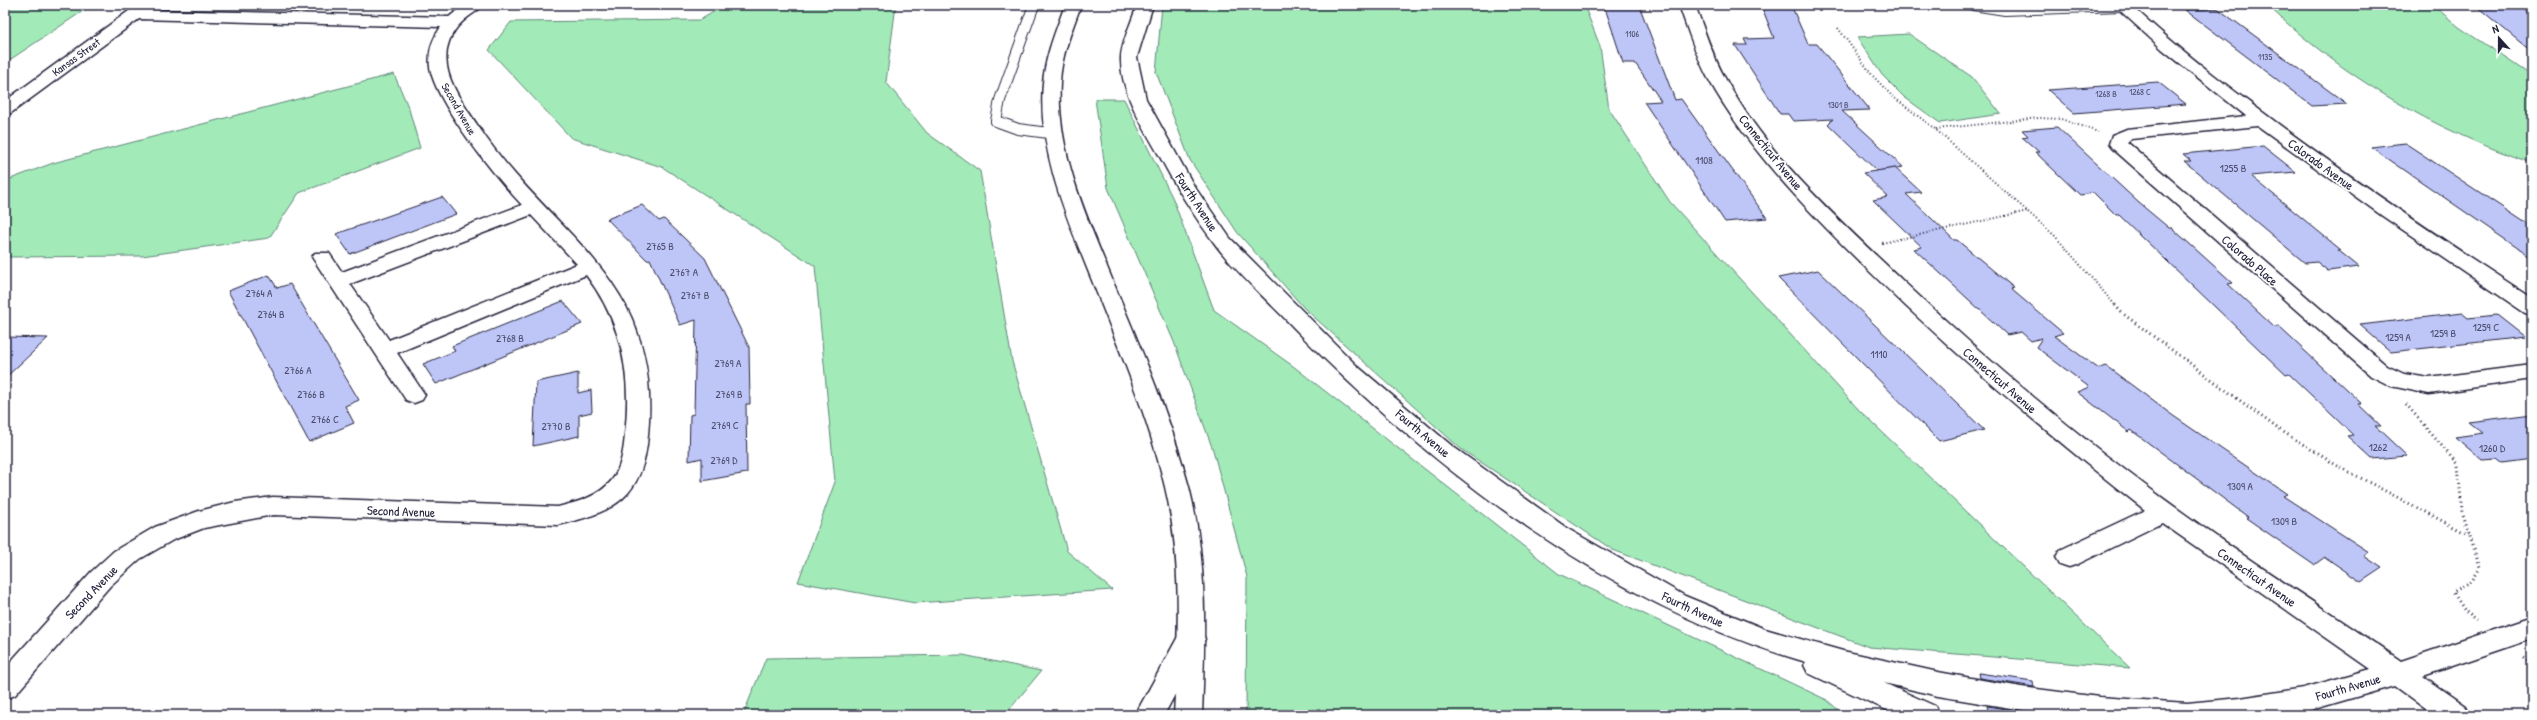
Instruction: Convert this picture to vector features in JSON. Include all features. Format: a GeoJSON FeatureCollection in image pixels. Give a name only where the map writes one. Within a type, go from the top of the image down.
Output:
{"type":"FeatureCollection","features":[{"type":"Feature","properties":{"kind":"street","name":"Second Avenue"},"geometry":{"type":"LineString","coordinates":[[5,687],[99,581],[130,553],[162,534],[200,518],[240,509],[273,506],[558,516],[584,511],[606,502],[618,492],[626,480],[634,457],[640,389],[636,360],[627,328],[606,288],[590,266],[487,155],[440,76],[438,60],[440,44],[451,22],[475,5]]}},
{"type":"Feature","properties":{"kind":"street"},"geometry":{"type":"LineString","coordinates":[[1074,5],[1056,62],[1051,93],[1056,134],[1064,177],[1080,224],[1151,404],[1177,489],[1189,576],[1192,636],[1188,715]]}},
{"type":"Feature","properties":{"kind":"street","name":"Fourth Avenue"},"geometry":{"type":"LineString","coordinates":[[1145,5],[1129,58],[1138,98],[1185,186],[1223,242],[1348,370],[1444,452],[1559,536],[1676,603],[1759,638],[1858,665],[1938,684],[2021,699],[2100,708],[2187,715],[2240,710],[2304,700],[2399,673],[2532,628]]}},
{"type":"Feature","properties":{"kind":"street","name":"Connecticut Avenue"},"geometry":{"type":"LineString","coordinates":[[1687,5],[1716,77],[1732,104],[1809,198],[1857,248],[1929,318],[1990,372],[2055,426],[2164,512],[2399,673],[2456,715]]}},
{"type":"Feature","properties":{"kind":"street","name":"Colorado Avenue"},"geometry":{"type":"LineString","coordinates":[[2122,5],[2193,67],[2262,120],[2391,214],[2532,308]]}},
{"type":"Feature","properties":{"kind":"street"},"geometry":{"type":"LineString","coordinates":[[141,10],[451,22]]}},
{"type":"Feature","properties":{"kind":"street","name":"Kansas Street"},"geometry":{"type":"LineString","coordinates":[[5,109],[141,10]]}},
{"type":"Feature","properties":{"kind":"street"},"geometry":{"type":"LineString","coordinates":[[2118,139],[2127,134],[2262,120]]}},
{"type":"Feature","properties":{"kind":"street","name":"Colorado Place"},"geometry":{"type":"LineString","coordinates":[[2118,139],[2118,144],[2122,150],[2379,371],[2399,381],[2429,386],[2532,372]]}},
{"type":"Feature","properties":{"kind":"street"},"geometry":{"type":"LineString","coordinates":[[338,282],[535,207]]}},
{"type":"Feature","properties":{"kind":"street"},"geometry":{"type":"LineString","coordinates":[[322,257],[414,395]]}},
{"type":"Feature","properties":{"kind":"street"},"geometry":{"type":"LineString","coordinates":[[385,350],[590,266]]}},
{"type":"Feature","properties":{"kind":"street"},"geometry":{"type":"LineString","coordinates":[[2069,557],[2164,512]]}},
{"type":"Feature","properties":{"kind":"street"},"geometry":{"type":"LineString","coordinates":[[1149,715],[1192,636]]}},
{"type":"Feature","properties":{"kind":"street"},"geometry":{"type":"LineString","coordinates":[[1759,638],[1925,715]]}},
{"type":"Feature","properties":{"kind":"lane"},"geometry":{"type":"LineString","coordinates":[[1034,5],[1000,100],[996,121],[1018,129],[1056,134]]}},
{"type":"Feature","properties":{"kind":"lane"},"geometry":{"type":"LineString","coordinates":[[1973,5],[2005,10],[2122,5]]}},
{"type":"Feature","properties":{"kind":"path"},"geometry":{"type":"LineString","coordinates":[[1838,28],[1850,47],[1892,96],[1935,129],[2055,236],[2122,313],[2277,428],[2336,465],[2469,535]]}},
{"type":"Feature","properties":{"kind":"path"},"geometry":{"type":"LineString","coordinates":[[1935,129],[2039,118],[2061,119],[2118,139]]}},
{"type":"Feature","properties":{"kind":"path"},"geometry":{"type":"LineString","coordinates":[[1857,248],[2028,211]]}},
{"type":"Feature","properties":{"kind":"path"},"geometry":{"type":"LineString","coordinates":[[2399,381],[2400,397],[2458,465],[2462,511],[2480,568],[2472,581],[2453,592],[2466,611],[2500,640],[2532,662]]}},
{"type":"Feature","properties":{"kind":"green space"},"geometry":{"type":"Polygon","coordinates":[[[5,5],[92,5],[5,63],[5,5]]]}},
{"type":"Feature","properties":{"kind":"green space"},"geometry":{"type":"Polygon","coordinates":[[[725,5],[896,5],[886,82],[927,133],[980,171],[1012,361],[1067,551],[1112,590],[915,603],[798,582],[835,482],[815,266],[662,167],[571,138],[489,50],[511,22],[700,20],[725,5]]]}},
{"type":"Feature","properties":{"kind":"green space"},"geometry":{"type":"Polygon","coordinates":[[[1162,5],[1584,5],[1600,46],[1609,109],[1670,202],[1859,410],[2130,668],[1869,647],[1613,550],[1461,449],[1304,308],[1237,232],[1190,160],[1156,72],[1162,5]]]}},
{"type":"Feature","properties":{"kind":"green space"},"geometry":{"type":"Polygon","coordinates":[[[2267,5],[2433,5],[2459,27],[2532,76],[2532,163],[2495,150],[2460,135],[2391,99],[2358,78],[2327,55],[2296,31],[2267,5]]]}},
{"type":"Feature","properties":{"kind":"green space"},"geometry":{"type":"Polygon","coordinates":[[[1909,34],[1972,77],[2001,114],[1940,123],[1904,97],[1882,75],[1857,37],[1909,34]]]}},
{"type":"Feature","properties":{"kind":"green space"},"geometry":{"type":"Polygon","coordinates":[[[394,74],[409,109],[420,148],[299,193],[269,238],[142,256],[5,257],[5,181],[53,163],[394,74]]]}},
{"type":"Feature","properties":{"kind":"green space"},"geometry":{"type":"Polygon","coordinates":[[[1095,99],[1124,99],[1173,199],[1214,310],[1293,366],[1559,574],[1827,700],[1844,715],[1246,715],[1247,577],[1213,450],[1174,342],[1108,188],[1095,99]]]}},
{"type":"Feature","properties":{"kind":"green space"},"geometry":{"type":"Polygon","coordinates":[[[963,655],[1041,671],[1005,715],[743,715],[766,658],[963,655]]]}},
{"type":"Feature","properties":{"kind":"building"},"geometry":{"type":"Polygon","coordinates":[[[1604,5],[1639,5],[1675,100],[1681,99],[1767,218],[1725,222],[1644,102],[1661,101],[1635,63],[1623,63],[1604,5]]]}},
{"type":"Feature","properties":{"kind":"building"},"geometry":{"type":"Polygon","coordinates":[[[1761,5],[1791,5],[1808,44],[1817,44],[1870,110],[1842,111],[1903,167],[1877,171],[1828,124],[1833,119],[1793,121],[1788,114],[1780,114],[1735,45],[1747,45],[1744,39],[1774,38],[1761,5]]]}},
{"type":"Feature","properties":{"kind":"building"},"geometry":{"type":"Polygon","coordinates":[[[2475,5],[2518,5],[2532,16],[2532,52],[2475,5]]]}},
{"type":"Feature","properties":{"kind":"building"},"geometry":{"type":"Polygon","coordinates":[[[2217,8],[2347,104],[2312,106],[2185,10],[2217,8]]]}},
{"type":"Feature","properties":{"kind":"building"},"geometry":{"type":"Polygon","coordinates":[[[2158,82],[2186,104],[2074,113],[2048,90],[2158,82]]]}},
{"type":"Feature","properties":{"kind":"building"},"geometry":{"type":"Polygon","coordinates":[[[2057,127],[2139,203],[2169,228],[2172,228],[2233,283],[2228,284],[2274,327],[2278,326],[2362,404],[2358,404],[2381,426],[2375,426],[2407,456],[2372,459],[2347,436],[2353,435],[2289,374],[2286,375],[2119,215],[2116,215],[2094,193],[2080,195],[2035,152],[2039,152],[2022,137],[2028,136],[2022,130],[2057,127]]]}},
{"type":"Feature","properties":{"kind":"building"},"geometry":{"type":"Polygon","coordinates":[[[2405,143],[2532,227],[2532,258],[2371,147],[2405,143]]]}},
{"type":"Feature","properties":{"kind":"building"},"geometry":{"type":"Polygon","coordinates":[[[2263,146],[2296,172],[2251,176],[2341,250],[2338,250],[2359,267],[2328,271],[2317,262],[2305,263],[2184,161],[2191,161],[2183,154],[2263,146]]]}},
{"type":"Feature","properties":{"kind":"building"},"geometry":{"type":"Polygon","coordinates":[[[1895,168],[1921,192],[1906,194],[1954,240],[1957,240],[2014,288],[2011,289],[2063,333],[2054,336],[2099,369],[2106,366],[2172,415],[2287,494],[2283,496],[2369,552],[2364,556],[2382,568],[2361,582],[2325,557],[2314,565],[2246,518],[2248,517],[2131,430],[2129,432],[2077,392],[2089,387],[2036,347],[2042,338],[2031,341],[2021,332],[2007,335],[1914,249],[1922,247],[1873,200],[1888,197],[1863,173],[1895,168]]]}},
{"type":"Feature","properties":{"kind":"building"},"geometry":{"type":"Polygon","coordinates":[[[442,197],[456,214],[350,254],[336,234],[442,197]]]}},
{"type":"Feature","properties":{"kind":"building"},"geometry":{"type":"Polygon","coordinates":[[[642,205],[659,221],[664,219],[705,258],[749,347],[750,404],[746,404],[747,473],[702,481],[702,458],[689,461],[690,415],[694,414],[696,320],[680,325],[650,259],[647,260],[607,219],[642,205]]]}},
{"type":"Feature","properties":{"kind":"building"},"geometry":{"type":"Polygon","coordinates":[[[1818,270],[1984,430],[1939,441],[1778,278],[1818,270]]]}},
{"type":"Feature","properties":{"kind":"building"},"geometry":{"type":"Polygon","coordinates":[[[269,275],[277,288],[290,284],[359,400],[345,406],[354,423],[309,442],[228,291],[269,275]]]}},
{"type":"Feature","properties":{"kind":"building"},"geometry":{"type":"Polygon","coordinates":[[[563,301],[582,324],[436,384],[423,364],[455,351],[452,346],[563,301]]]}},
{"type":"Feature","properties":{"kind":"building"},"geometry":{"type":"Polygon","coordinates":[[[2462,313],[2468,318],[2497,315],[2525,337],[2391,352],[2360,325],[2462,313]]]}},
{"type":"Feature","properties":{"kind":"building"},"geometry":{"type":"Polygon","coordinates":[[[5,337],[48,338],[5,378],[5,337]]]}},
{"type":"Feature","properties":{"kind":"building"},"geometry":{"type":"Polygon","coordinates":[[[578,373],[578,393],[591,390],[592,412],[579,415],[579,436],[533,446],[536,382],[578,373]]]}},
{"type":"Feature","properties":{"kind":"building"},"geometry":{"type":"Polygon","coordinates":[[[2532,414],[2532,460],[2502,464],[2496,459],[2482,460],[2455,437],[2483,433],[2469,422],[2532,414]]]}},
{"type":"Feature","properties":{"kind":"building"},"geometry":{"type":"Polygon","coordinates":[[[1979,673],[2033,681],[2034,687],[1980,678],[1979,673]]]}},
{"type":"Feature","properties":{"kind":"building"},"geometry":{"type":"Polygon","coordinates":[[[1987,706],[2042,715],[1989,715],[1987,706]]]}}]}
